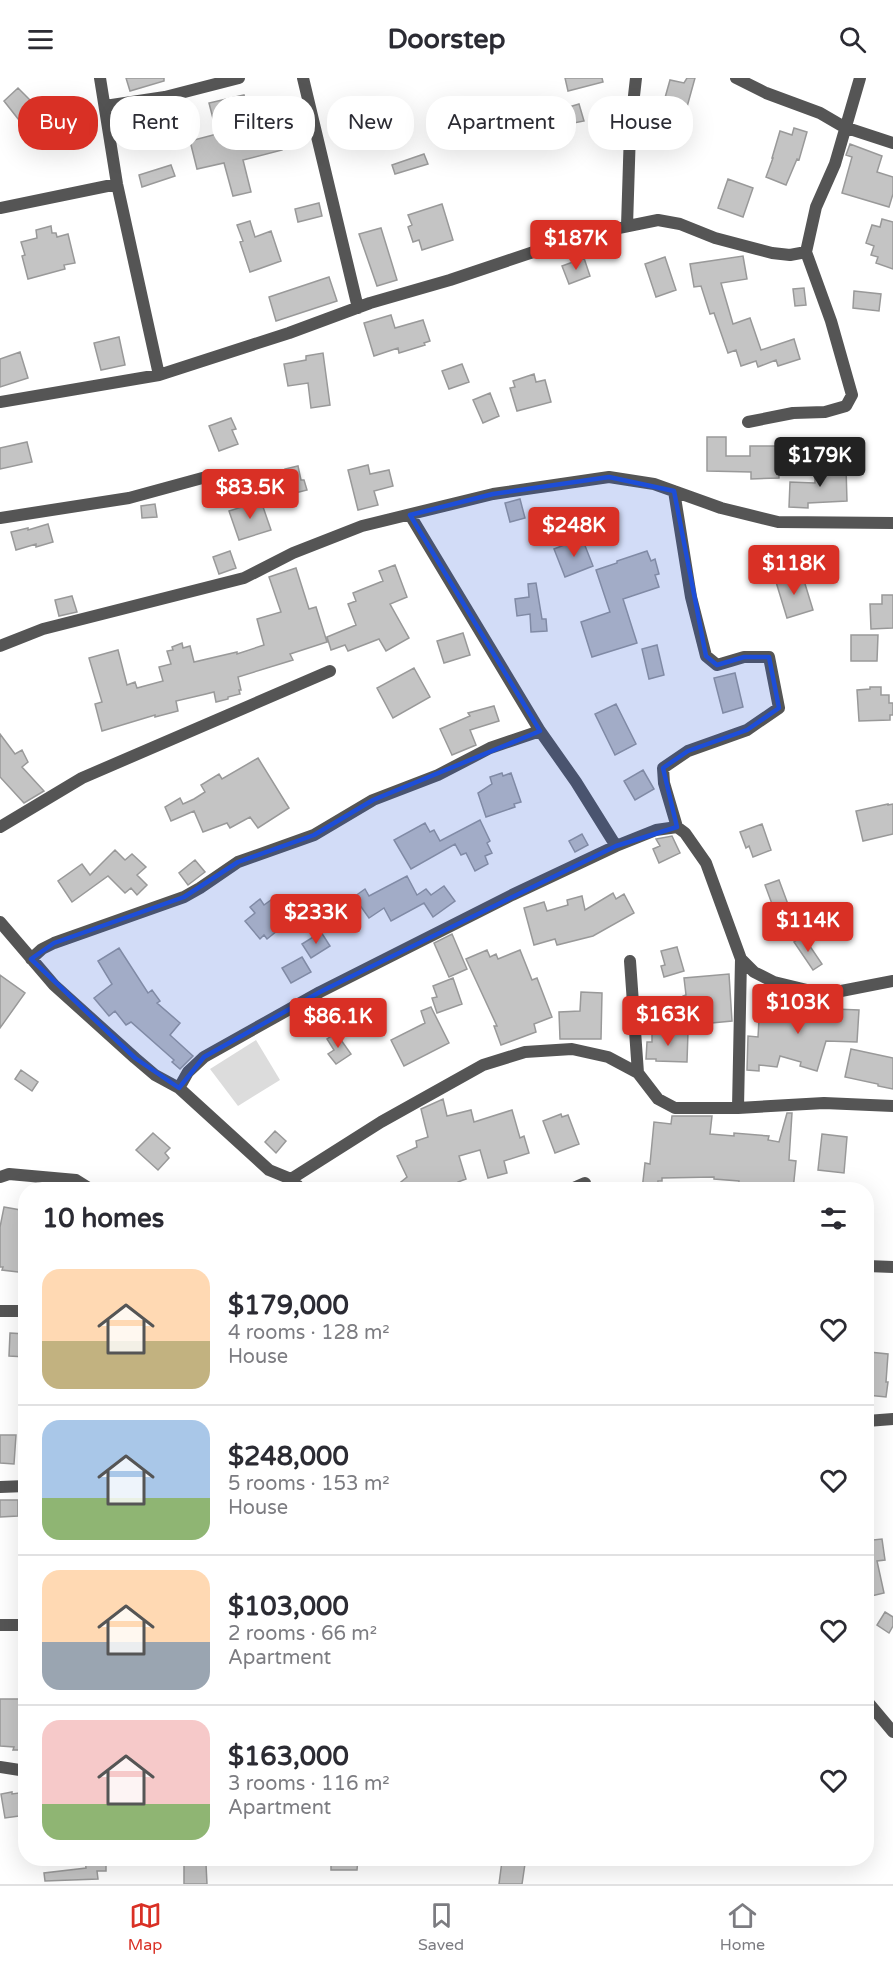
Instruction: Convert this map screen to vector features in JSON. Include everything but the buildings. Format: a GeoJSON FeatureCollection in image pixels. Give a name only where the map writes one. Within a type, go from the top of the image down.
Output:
{"type":"FeatureCollection","features":[{"type":"Feature","properties":{"kind":"street"},"geometry":{"type":"LineString","coordinates":[[100,78],[117,184],[159,375]]}},
{"type":"Feature","properties":{"kind":"street"},"geometry":{"type":"LineString","coordinates":[[105,106],[165,97],[239,78]]}},
{"type":"Feature","properties":{"kind":"street"},"geometry":{"type":"LineString","coordinates":[[303,78],[358,308]]}},
{"type":"Feature","properties":{"kind":"street"},"geometry":{"type":"LineString","coordinates":[[627,226],[630,131],[636,78]]}},
{"type":"Feature","properties":{"kind":"street"},"geometry":{"type":"LineString","coordinates":[[736,78],[766,93],[820,113],[844,127],[893,143]]}},
{"type":"Feature","properties":{"kind":"street"},"geometry":{"type":"LineString","coordinates":[[748,422],[793,412],[825,412],[846,406],[852,395],[831,321],[806,252],[816,207],[834,164],[860,78]]}},
{"type":"Feature","properties":{"kind":"street"},"geometry":{"type":"LineString","coordinates":[[0,208],[117,184]]}},
{"type":"Feature","properties":{"kind":"street"},"geometry":{"type":"LineString","coordinates":[[0,402],[159,375],[584,235],[658,220],[680,224],[715,238],[771,253],[790,255],[806,252]]}},
{"type":"Feature","properties":{"kind":"street"},"geometry":{"type":"LineString","coordinates":[[0,519],[129,498],[206,477]]}},
{"type":"Feature","properties":{"kind":"street"},"geometry":{"type":"LineString","coordinates":[[0,646],[43,629],[244,579],[293,553],[362,526],[493,494],[609,477],[654,484],[721,508],[778,522],[893,523]]}},
{"type":"Feature","properties":{"kind":"street"},"geometry":{"type":"LineString","coordinates":[[674,491],[691,597],[706,656],[717,665],[744,657],[769,657],[779,708],[747,730],[688,751],[663,768],[664,783],[677,827],[685,833],[706,863],[741,959],[738,1108]]}},
{"type":"Feature","properties":{"kind":"street"},"geometry":{"type":"LineString","coordinates":[[410,515],[540,731],[576,782],[616,846]]}},
{"type":"Feature","properties":{"kind":"street"},"geometry":{"type":"LineString","coordinates":[[0,826],[82,778],[330,671]]}},
{"type":"Feature","properties":{"kind":"street"},"geometry":{"type":"LineString","coordinates":[[31,959],[42,949],[54,943],[184,897],[238,862],[314,835],[373,800],[438,775],[490,748],[540,731]]}},
{"type":"Feature","properties":{"kind":"street"},"geometry":{"type":"LineString","coordinates":[[179,1088],[188,1072],[204,1057],[320,992],[512,894],[616,846],[656,830],[677,827]]}},
{"type":"Feature","properties":{"kind":"street"},"geometry":{"type":"LineString","coordinates":[[0,922],[54,986],[135,1058],[155,1075],[179,1088],[269,1170],[294,1182]]}},
{"type":"Feature","properties":{"kind":"street"},"geometry":{"type":"LineString","coordinates":[[741,959],[754,972],[774,982],[807,990],[836,992],[893,981]]}},
{"type":"Feature","properties":{"kind":"street"},"geometry":{"type":"LineString","coordinates":[[630,961],[638,1073]]}},
{"type":"Feature","properties":{"kind":"street"},"geometry":{"type":"LineString","coordinates":[[291,1179],[381,1122],[483,1065],[525,1052],[572,1049],[608,1057],[638,1073],[658,1099],[675,1108],[738,1108],[824,1103],[893,1106]]}},
{"type":"Feature","properties":{"kind":"street"},"geometry":{"type":"LineString","coordinates":[[0,1177],[9,1174],[79,1182]]}},
{"type":"Feature","properties":{"kind":"street"},"geometry":{"type":"LineString","coordinates":[[874,1266],[893,1267]]}},
{"type":"Feature","properties":{"kind":"street"},"geometry":{"type":"LineString","coordinates":[[0,1311],[18,1311]]}},
{"type":"Feature","properties":{"kind":"street"},"geometry":{"type":"LineString","coordinates":[[874,1421],[893,1419]]}},
{"type":"Feature","properties":{"kind":"street"},"geometry":{"type":"LineString","coordinates":[[0,1487],[18,1486]]}},
{"type":"Feature","properties":{"kind":"street"},"geometry":{"type":"LineString","coordinates":[[0,1624],[18,1625]]}},
{"type":"Feature","properties":{"kind":"street"},"geometry":{"type":"LineString","coordinates":[[874,1709],[893,1732]]}},
{"type":"Feature","properties":{"kind":"street"},"geometry":{"type":"LineString","coordinates":[[0,1767],[18,1769]]}},
{"type":"Feature","properties":{"kind":"highlighted area"},"geometry":{"type":"Polygon","coordinates":[[[609,477],[674,491],[706,656],[717,665],[744,657],[769,657],[779,708],[747,730],[688,751],[663,768],[677,827],[616,846],[320,992],[204,1057],[179,1088],[135,1058],[31,959],[54,943],[184,897],[238,862],[314,835],[373,800],[540,731],[410,515],[493,494],[609,477]]]}},
{"type":"Feature","properties":{"kind":"shaded area"},"geometry":{"type":"Polygon","coordinates":[[[256,1040],[280,1080],[238,1106],[210,1069],[256,1040]]]}}]}
